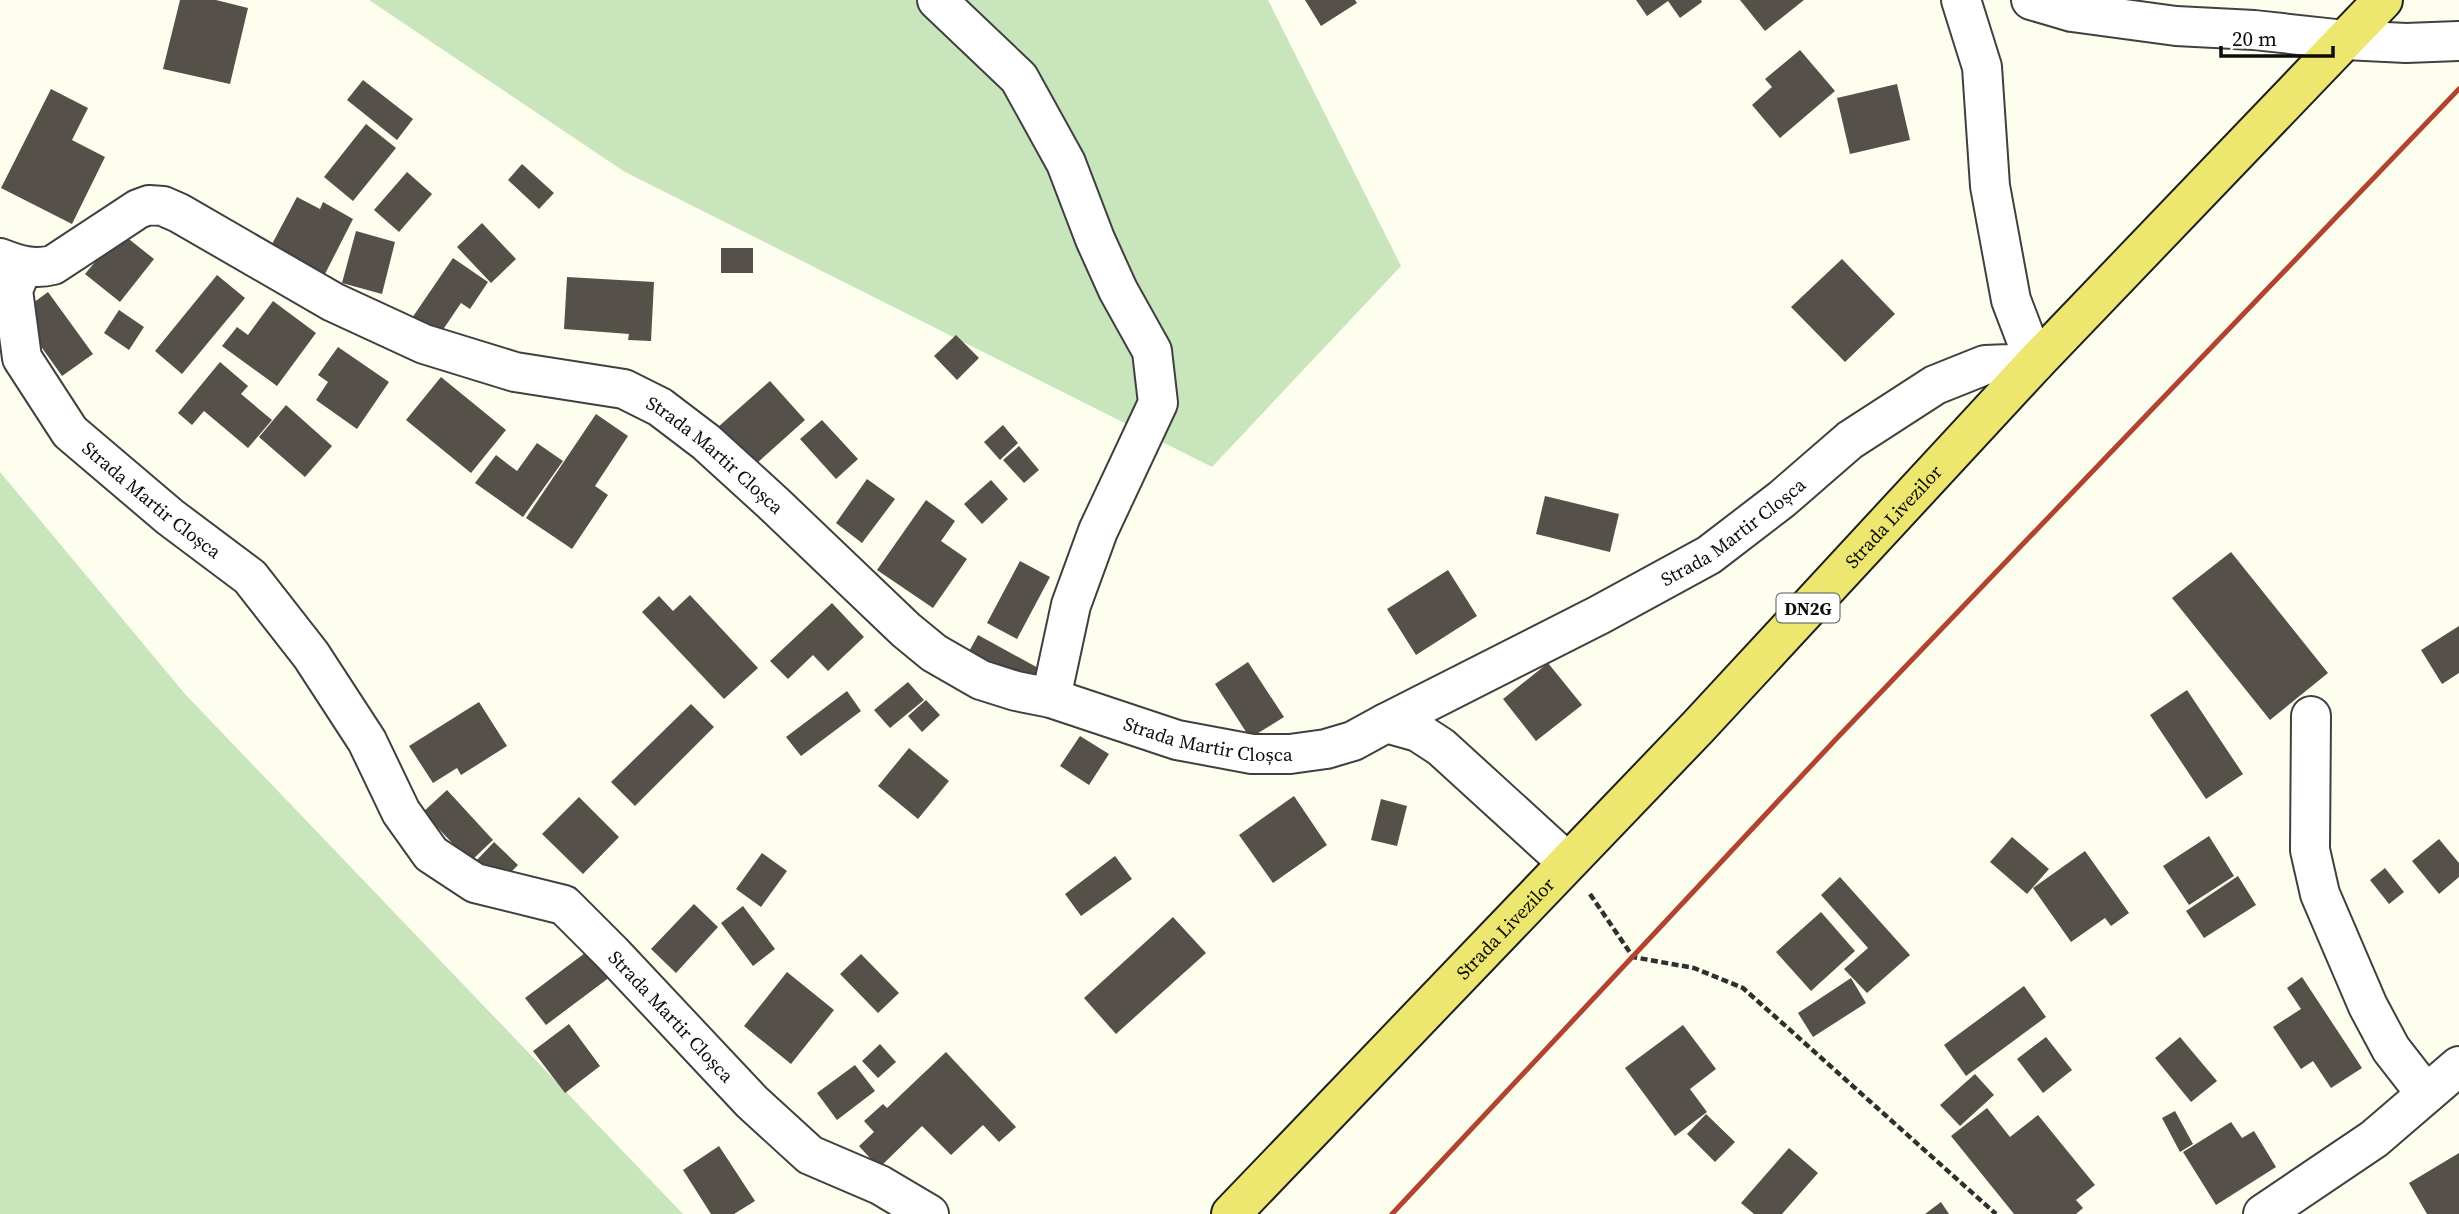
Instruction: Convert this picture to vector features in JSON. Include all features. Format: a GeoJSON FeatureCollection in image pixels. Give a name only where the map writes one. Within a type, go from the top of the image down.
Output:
{"type":"FeatureCollection","features":[{"type":"Feature","properties":{"kind":"main road","name":"Strada Livezilor"},"geometry":{"type":"LineString","coordinates":[[1231,1214],[1698,727],[2035,363],[2383,0]]}},
{"type":"Feature","properties":{"kind":"street"},"geometry":{"type":"LineString","coordinates":[[937,0],[1019,78],[1066,163],[1118,290],[1152,351],[1158,403],[1098,531],[1080,580],[1071,605],[1051,698]]}},
{"type":"Feature","properties":{"kind":"street"},"geometry":{"type":"LineString","coordinates":[[1961,0],[1982,67],[1990,187],[2011,300],[2035,363]]}},
{"type":"Feature","properties":{"kind":"street"},"geometry":{"type":"LineString","coordinates":[[2034,1],[2072,12],[2176,26],[2254,30],[2344,40],[2406,43],[2459,41]]}},
{"type":"Feature","properties":{"kind":"street","name":"Strada Martir Cloșca"},"geometry":{"type":"LineString","coordinates":[[929,1214],[880,1185],[810,1156],[752,1102],[564,905],[475,883],[431,854],[401,812],[367,741],[311,655],[250,577],[170,517],[70,432],[22,358],[11,262],[41,268],[53,265],[138,209],[149,205],[163,206],[228,239],[333,302],[415,341],[515,372],[624,389],[660,407],[706,442],[934,653],[981,680],[1051,698],[1177,740],[1252,754],[1290,754],[1326,749],[1353,741],[1599,615],[1709,555],[1782,499],[1850,440],[1935,385],[1985,365],[2035,363]]}},
{"type":"Feature","properties":{"kind":"street"},"geometry":{"type":"LineString","coordinates":[[2311,716],[2310,850],[2320,894],[2368,1006],[2391,1049],[2426,1094]]}},
{"type":"Feature","properties":{"kind":"street"},"geometry":{"type":"LineString","coordinates":[[1386,723],[1418,732],[1441,747],[1567,862]]}},
{"type":"Feature","properties":{"kind":"street"},"geometry":{"type":"LineString","coordinates":[[2263,1214],[2374,1139],[2459,1066]]}},
{"type":"Feature","properties":{"kind":"path"},"geometry":{"type":"LineString","coordinates":[[1567,862],[1633,957],[1694,968],[1743,988],[1996,1214]]}},
{"type":"Feature","properties":{"kind":"green space"},"geometry":{"type":"Polygon","coordinates":[[[369,0],[1268,0],[1401,266],[1212,467],[625,172],[369,0]]]}},
{"type":"Feature","properties":{"kind":"green space"},"geometry":{"type":"Polygon","coordinates":[[[0,472],[185,694],[683,1214],[0,1214],[0,472]]]}},
{"type":"Feature","properties":{"kind":"building"},"geometry":{"type":"Polygon","coordinates":[[[180,0],[216,0],[248,8],[230,84],[163,69],[180,0]]]}},
{"type":"Feature","properties":{"kind":"building"},"geometry":{"type":"Polygon","coordinates":[[[1305,0],[1355,0],[1357,3],[1321,26],[1305,0]]]}},
{"type":"Feature","properties":{"kind":"building"},"geometry":{"type":"Polygon","coordinates":[[[1636,0],[1702,2],[1680,18],[1668,1],[1647,16],[1636,0]]]}},
{"type":"Feature","properties":{"kind":"building"},"geometry":{"type":"Polygon","coordinates":[[[1740,0],[1804,0],[1765,31],[1740,0]]]}},
{"type":"Feature","properties":{"kind":"building"},"geometry":{"type":"Polygon","coordinates":[[[1800,50],[1835,91],[1780,138],[1752,105],[1772,87],[1765,79],[1800,50]]]}},
{"type":"Feature","properties":{"kind":"building"},"geometry":{"type":"Polygon","coordinates":[[[363,80],[413,119],[397,140],[347,100],[363,80]]]}},
{"type":"Feature","properties":{"kind":"building"},"geometry":{"type":"Polygon","coordinates":[[[1897,84],[1910,140],[1850,154],[1837,98],[1897,84]]]}},
{"type":"Feature","properties":{"kind":"building"},"geometry":{"type":"Polygon","coordinates":[[[51,89],[88,108],[72,140],[105,157],[72,224],[1,188],[51,89]]]}},
{"type":"Feature","properties":{"kind":"building"},"geometry":{"type":"Polygon","coordinates":[[[366,124],[396,148],[353,201],[324,177],[366,124]]]}},
{"type":"Feature","properties":{"kind":"building"},"geometry":{"type":"Polygon","coordinates":[[[522,164],[554,193],[539,209],[508,180],[522,164]]]}},
{"type":"Feature","properties":{"kind":"building"},"geometry":{"type":"Polygon","coordinates":[[[407,172],[432,194],[399,232],[374,210],[407,172]]]}},
{"type":"Feature","properties":{"kind":"building"},"geometry":{"type":"Polygon","coordinates":[[[297,197],[320,209],[323,202],[353,219],[325,274],[271,246],[297,197]]]}},
{"type":"Feature","properties":{"kind":"building"},"geometry":{"type":"Polygon","coordinates":[[[482,223],[516,259],[491,283],[457,247],[482,223]]]}},
{"type":"Feature","properties":{"kind":"building"},"geometry":{"type":"Polygon","coordinates":[[[356,231],[395,242],[382,294],[342,283],[356,231]]]}},
{"type":"Feature","properties":{"kind":"building"},"geometry":{"type":"Polygon","coordinates":[[[120,232],[154,259],[120,302],[85,274],[120,232]]]}},
{"type":"Feature","properties":{"kind":"building"},"geometry":{"type":"Polygon","coordinates":[[[721,248],[753,248],[753,273],[721,273],[721,248]]]}},
{"type":"Feature","properties":{"kind":"building"},"geometry":{"type":"Polygon","coordinates":[[[453,258],[488,282],[470,309],[461,303],[438,337],[412,318],[453,258]]]}},
{"type":"Feature","properties":{"kind":"building"},"geometry":{"type":"Polygon","coordinates":[[[1842,259],[1895,314],[1845,362],[1791,307],[1842,259]]]}},
{"type":"Feature","properties":{"kind":"building"},"geometry":{"type":"Polygon","coordinates":[[[217,275],[245,298],[182,374],[155,351],[217,275]]]}},
{"type":"Feature","properties":{"kind":"building"},"geometry":{"type":"Polygon","coordinates":[[[567,277],[654,282],[651,341],[628,340],[629,334],[564,329],[567,277]]]}},
{"type":"Feature","properties":{"kind":"building"},"geometry":{"type":"Polygon","coordinates":[[[48,292],[93,354],[62,376],[18,314],[48,292]]]}},
{"type":"Feature","properties":{"kind":"building"},"geometry":{"type":"Polygon","coordinates":[[[273,301],[316,333],[277,386],[222,346],[237,327],[248,335],[273,301]]]}},
{"type":"Feature","properties":{"kind":"building"},"geometry":{"type":"Polygon","coordinates":[[[119,310],[144,327],[129,350],[104,333],[119,310]]]}},
{"type":"Feature","properties":{"kind":"building"},"geometry":{"type":"Polygon","coordinates":[[[956,335],[979,358],[957,380],[934,356],[956,335]]]}},
{"type":"Feature","properties":{"kind":"building"},"geometry":{"type":"Polygon","coordinates":[[[338,347],[389,382],[357,429],[316,400],[328,382],[318,375],[338,347]]]}},
{"type":"Feature","properties":{"kind":"building"},"geometry":{"type":"Polygon","coordinates":[[[220,362],[248,386],[241,394],[272,420],[248,448],[204,411],[192,425],[178,413],[220,362]]]}},
{"type":"Feature","properties":{"kind":"building"},"geometry":{"type":"Polygon","coordinates":[[[441,377],[506,430],[471,473],[406,420],[441,377]]]}},
{"type":"Feature","properties":{"kind":"building"},"geometry":{"type":"Polygon","coordinates":[[[770,381],[805,420],[756,464],[740,446],[728,456],[709,435],[770,381]]]}},
{"type":"Feature","properties":{"kind":"building"},"geometry":{"type":"Polygon","coordinates":[[[286,405],[332,446],[305,477],[259,437],[286,405]]]}},
{"type":"Feature","properties":{"kind":"building"},"geometry":{"type":"Polygon","coordinates":[[[596,414],[628,436],[595,486],[608,495],[572,549],[526,518],[596,414]]]}},
{"type":"Feature","properties":{"kind":"building"},"geometry":{"type":"Polygon","coordinates":[[[822,420],[858,459],[836,479],[800,439],[822,420]]]}},
{"type":"Feature","properties":{"kind":"building"},"geometry":{"type":"Polygon","coordinates":[[[1003,425],[1018,443],[1000,460],[984,442],[1003,425]]]}},
{"type":"Feature","properties":{"kind":"building"},"geometry":{"type":"Polygon","coordinates":[[[537,443],[563,461],[523,517],[475,483],[496,455],[517,471],[537,443]]]}},
{"type":"Feature","properties":{"kind":"building"},"geometry":{"type":"Polygon","coordinates":[[[1019,446],[1039,470],[1024,483],[1003,460],[1019,446]]]}},
{"type":"Feature","properties":{"kind":"building"},"geometry":{"type":"Polygon","coordinates":[[[867,479],[895,499],[862,543],[836,523],[867,479]]]}},
{"type":"Feature","properties":{"kind":"building"},"geometry":{"type":"Polygon","coordinates":[[[991,480],[1008,499],[982,524],[964,504],[991,480]]]}},
{"type":"Feature","properties":{"kind":"building"},"geometry":{"type":"Polygon","coordinates":[[[1545,496],[1619,514],[1610,552],[1536,534],[1545,496]]]}},
{"type":"Feature","properties":{"kind":"building"},"geometry":{"type":"Polygon","coordinates":[[[926,500],[955,521],[941,541],[967,559],[933,608],[877,570],[926,500]]]}},
{"type":"Feature","properties":{"kind":"building"},"geometry":{"type":"Polygon","coordinates":[[[2231,552],[2328,673],[2270,720],[2172,598],[2231,552]]]}},
{"type":"Feature","properties":{"kind":"building"},"geometry":{"type":"Polygon","coordinates":[[[1020,561],[1050,577],[1017,639],[987,623],[1020,561]]]}},
{"type":"Feature","properties":{"kind":"building"},"geometry":{"type":"Polygon","coordinates":[[[1448,570],[1477,616],[1416,655],[1387,609],[1448,570]]]}},
{"type":"Feature","properties":{"kind":"building"},"geometry":{"type":"Polygon","coordinates":[[[690,595],[758,668],[724,699],[642,612],[659,596],[673,611],[690,595]]]}},
{"type":"Feature","properties":{"kind":"building"},"geometry":{"type":"Polygon","coordinates":[[[832,603],[864,637],[828,671],[813,655],[788,679],[770,661],[832,603]]]}},
{"type":"Feature","properties":{"kind":"building"},"geometry":{"type":"Polygon","coordinates":[[[2459,626],[2459,673],[2442,684],[2421,650],[2459,626]]]}},
{"type":"Feature","properties":{"kind":"building"},"geometry":{"type":"Polygon","coordinates":[[[978,635],[1040,669],[1027,692],[966,657],[978,635]]]}},
{"type":"Feature","properties":{"kind":"building"},"geometry":{"type":"Polygon","coordinates":[[[1248,662],[1284,717],[1250,738],[1215,684],[1248,662]]]}},
{"type":"Feature","properties":{"kind":"building"},"geometry":{"type":"Polygon","coordinates":[[[1548,663],[1582,705],[1536,741],[1503,699],[1548,663]]]}},
{"type":"Feature","properties":{"kind":"building"},"geometry":{"type":"Polygon","coordinates":[[[908,682],[924,700],[890,728],[874,710],[908,682]]]}},
{"type":"Feature","properties":{"kind":"building"},"geometry":{"type":"Polygon","coordinates":[[[2187,690],[2243,774],[2206,799],[2150,715],[2187,690]]]}},
{"type":"Feature","properties":{"kind":"building"},"geometry":{"type":"Polygon","coordinates":[[[847,691],[861,711],[801,756],[786,737],[847,691]]]}},
{"type":"Feature","properties":{"kind":"building"},"geometry":{"type":"Polygon","coordinates":[[[926,700],[940,715],[922,732],[908,716],[926,700]]]}},
{"type":"Feature","properties":{"kind":"building"},"geometry":{"type":"Polygon","coordinates":[[[479,702],[507,746],[461,775],[457,768],[433,783],[409,746],[479,702]]]}},
{"type":"Feature","properties":{"kind":"building"},"geometry":{"type":"Polygon","coordinates":[[[691,704],[714,727],[635,806],[611,782],[691,704]]]}},
{"type":"Feature","properties":{"kind":"building"},"geometry":{"type":"Polygon","coordinates":[[[1080,736],[1109,754],[1089,785],[1060,766],[1080,736]]]}},
{"type":"Feature","properties":{"kind":"building"},"geometry":{"type":"Polygon","coordinates":[[[909,748],[949,781],[918,819],[878,786],[909,748]]]}},
{"type":"Feature","properties":{"kind":"building"},"geometry":{"type":"Polygon","coordinates":[[[447,790],[493,840],[470,862],[423,812],[447,790]]]}},
{"type":"Feature","properties":{"kind":"building"},"geometry":{"type":"Polygon","coordinates":[[[1294,796],[1327,845],[1273,883],[1239,835],[1294,796]]]}},
{"type":"Feature","properties":{"kind":"building"},"geometry":{"type":"Polygon","coordinates":[[[579,797],[619,837],[583,874],[542,834],[579,797]]]}},
{"type":"Feature","properties":{"kind":"building"},"geometry":{"type":"Polygon","coordinates":[[[1381,799],[1407,806],[1397,846],[1371,840],[1381,799]]]}},
{"type":"Feature","properties":{"kind":"building"},"geometry":{"type":"Polygon","coordinates":[[[2209,836],[2234,876],[2189,905],[2163,866],[2209,836]]]}},
{"type":"Feature","properties":{"kind":"building"},"geometry":{"type":"Polygon","coordinates":[[[2012,837],[2049,869],[2027,894],[1990,862],[2012,837]]]}},
{"type":"Feature","properties":{"kind":"building"},"geometry":{"type":"Polygon","coordinates":[[[2439,839],[2459,863],[2459,877],[2439,894],[2412,861],[2439,839]]]}},
{"type":"Feature","properties":{"kind":"building"},"geometry":{"type":"Polygon","coordinates":[[[494,842],[518,865],[499,884],[476,861],[494,842]]]}},
{"type":"Feature","properties":{"kind":"building"},"geometry":{"type":"Polygon","coordinates":[[[2085,851],[2129,913],[2111,926],[2105,918],[2071,942],[2033,888],[2085,851]]]}},
{"type":"Feature","properties":{"kind":"building"},"geometry":{"type":"Polygon","coordinates":[[[762,853],[787,871],[761,907],[736,889],[762,853]]]}},
{"type":"Feature","properties":{"kind":"building"},"geometry":{"type":"Polygon","coordinates":[[[1115,856],[1132,879],[1081,916],[1065,894],[1115,856]]]}},
{"type":"Feature","properties":{"kind":"building"},"geometry":{"type":"Polygon","coordinates":[[[2385,868],[2404,892],[2389,904],[2370,880],[2385,868]]]}},
{"type":"Feature","properties":{"kind":"building"},"geometry":{"type":"Polygon","coordinates":[[[2238,876],[2256,905],[2204,938],[2186,911],[2238,876]]]}},
{"type":"Feature","properties":{"kind":"building"},"geometry":{"type":"Polygon","coordinates":[[[1840,877],[1910,955],[1867,993],[1844,969],[1868,948],[1821,895],[1840,877]]]}},
{"type":"Feature","properties":{"kind":"building"},"geometry":{"type":"Polygon","coordinates":[[[694,904],[718,927],[676,973],[651,949],[694,904]]]}},
{"type":"Feature","properties":{"kind":"building"},"geometry":{"type":"Polygon","coordinates":[[[743,906],[775,949],[753,966],[721,923],[743,906]]]}},
{"type":"Feature","properties":{"kind":"building"},"geometry":{"type":"Polygon","coordinates":[[[1821,912],[1855,951],[1811,991],[1776,952],[1821,912]]]}},
{"type":"Feature","properties":{"kind":"building"},"geometry":{"type":"Polygon","coordinates":[[[1173,917],[1206,953],[1116,1034],[1084,998],[1173,917]]]}},
{"type":"Feature","properties":{"kind":"building"},"geometry":{"type":"Polygon","coordinates":[[[589,950],[610,977],[546,1025],[525,998],[589,950]]]}},
{"type":"Feature","properties":{"kind":"building"},"geometry":{"type":"Polygon","coordinates":[[[861,954],[899,993],[878,1013],[840,974],[861,954]]]}},
{"type":"Feature","properties":{"kind":"building"},"geometry":{"type":"Polygon","coordinates":[[[787,972],[834,1010],[791,1064],[744,1026],[787,972]]]}},
{"type":"Feature","properties":{"kind":"building"},"geometry":{"type":"Polygon","coordinates":[[[2302,977],[2362,1068],[2331,1088],[2313,1061],[2301,1069],[2273,1027],[2301,1009],[2287,988],[2302,977]]]}},
{"type":"Feature","properties":{"kind":"building"},"geometry":{"type":"Polygon","coordinates":[[[1851,978],[1866,1003],[1813,1037],[1798,1013],[1851,978]]]}},
{"type":"Feature","properties":{"kind":"building"},"geometry":{"type":"Polygon","coordinates":[[[2024,986],[2046,1017],[1966,1076],[1944,1045],[2024,986]]]}},
{"type":"Feature","properties":{"kind":"building"},"geometry":{"type":"Polygon","coordinates":[[[569,1024],[600,1066],[565,1093],[533,1051],[569,1024]]]}},
{"type":"Feature","properties":{"kind":"building"},"geometry":{"type":"Polygon","coordinates":[[[1683,1025],[1716,1069],[1690,1089],[1707,1112],[1675,1136],[1625,1068],[1683,1025]]]}},
{"type":"Feature","properties":{"kind":"building"},"geometry":{"type":"Polygon","coordinates":[[[2046,1037],[2072,1070],[2043,1093],[2017,1059],[2046,1037]]]}},
{"type":"Feature","properties":{"kind":"building"},"geometry":{"type":"Polygon","coordinates":[[[2180,1037],[2217,1081],[2191,1102],[2155,1058],[2180,1037]]]}},
{"type":"Feature","properties":{"kind":"building"},"geometry":{"type":"Polygon","coordinates":[[[880,1044],[896,1062],[878,1078],[862,1061],[880,1044]]]}},
{"type":"Feature","properties":{"kind":"building"},"geometry":{"type":"Polygon","coordinates":[[[946,1052],[1016,1127],[999,1142],[983,1125],[951,1155],[922,1126],[879,1168],[859,1146],[874,1132],[864,1121],[883,1104],[887,1108],[946,1052]]]}},
{"type":"Feature","properties":{"kind":"building"},"geometry":{"type":"Polygon","coordinates":[[[855,1065],[875,1091],[837,1120],[817,1093],[855,1065]]]}},
{"type":"Feature","properties":{"kind":"building"},"geometry":{"type":"Polygon","coordinates":[[[1975,1074],[1994,1095],[1960,1126],[1940,1105],[1975,1074]]]}},
{"type":"Feature","properties":{"kind":"building"},"geometry":{"type":"Polygon","coordinates":[[[1987,1108],[2010,1137],[2038,1115],[2095,1185],[2076,1200],[2083,1208],[2076,1214],[2014,1214],[1951,1136],[1987,1108]]]}},
{"type":"Feature","properties":{"kind":"building"},"geometry":{"type":"Polygon","coordinates":[[[2175,1111],[2193,1144],[2180,1152],[2162,1118],[2175,1111]]]}},
{"type":"Feature","properties":{"kind":"building"},"geometry":{"type":"Polygon","coordinates":[[[1706,1114],[1735,1142],[1715,1162],[1687,1134],[1706,1114]]]}},
{"type":"Feature","properties":{"kind":"building"},"geometry":{"type":"Polygon","coordinates":[[[2231,1122],[2242,1138],[2254,1131],[2276,1167],[2216,1205],[2183,1152],[2231,1122]]]}},
{"type":"Feature","properties":{"kind":"building"},"geometry":{"type":"Polygon","coordinates":[[[719,1146],[755,1201],[734,1214],[711,1214],[683,1170],[719,1146]]]}},
{"type":"Feature","properties":{"kind":"building"},"geometry":{"type":"Polygon","coordinates":[[[1789,1148],[1818,1173],[1782,1214],[1754,1214],[1741,1203],[1789,1148]]]}},
{"type":"Feature","properties":{"kind":"building"},"geometry":{"type":"Polygon","coordinates":[[[2459,1153],[2459,1214],[2427,1214],[2409,1183],[2459,1153]]]}},
{"type":"Feature","properties":{"kind":"building"},"geometry":{"type":"Polygon","coordinates":[[[1941,1202],[1949,1214],[1925,1214],[1941,1202]]]}},
{"type":"Feature","properties":{"kind":"railway"},"geometry":{"type":"LineString","coordinates":[[1392,1214],[1838,737],[2459,89]]}}]}
